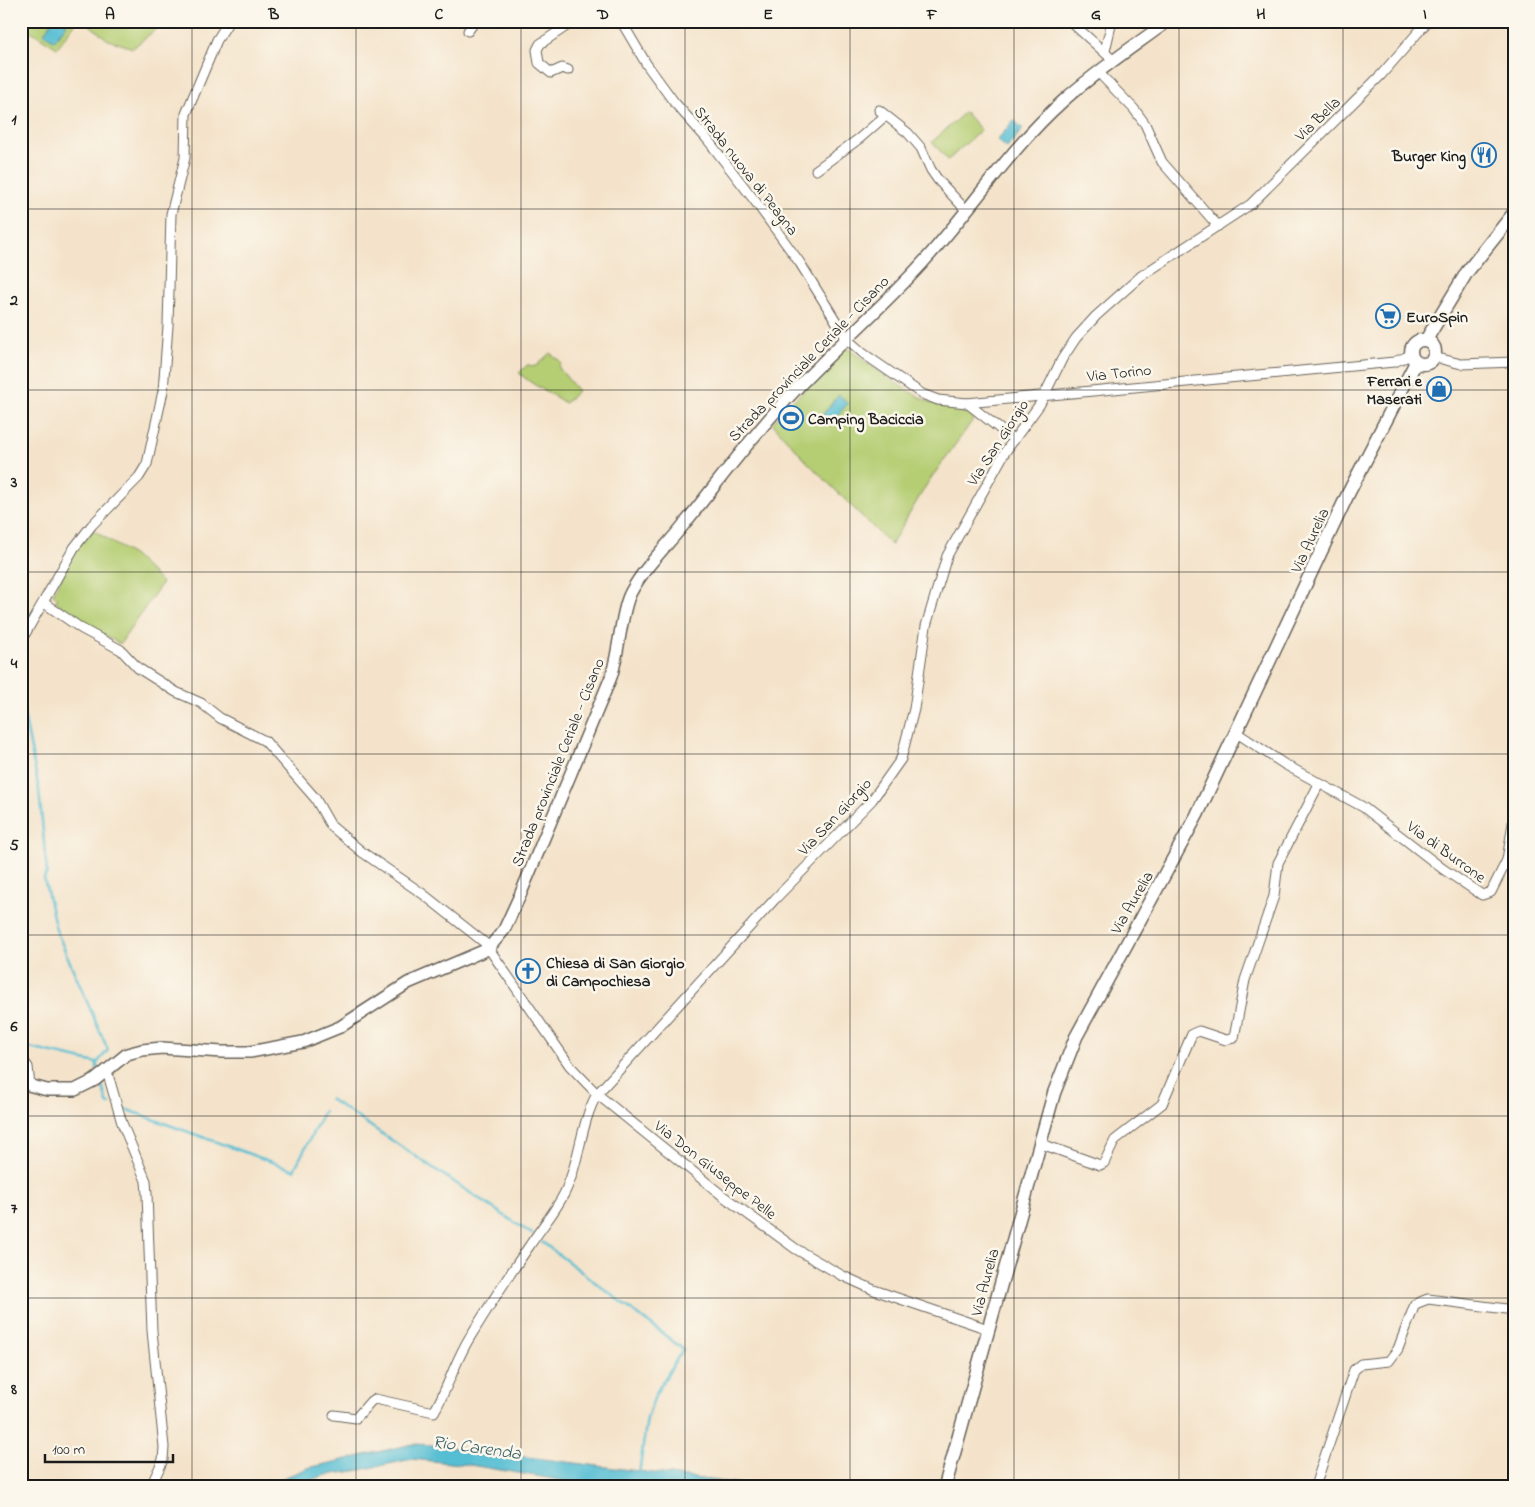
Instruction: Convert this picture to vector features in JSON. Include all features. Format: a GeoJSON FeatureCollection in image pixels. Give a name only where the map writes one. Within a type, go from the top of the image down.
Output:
{"type":"FeatureCollection","features":[{"type":"Feature","properties":{"kind":"main road","name":"Strada provinciale Ceriale - Cisano"},"geometry":{"type":"LineString","coordinates":[[25,1085],[55,1091],[75,1090],[107,1070],[127,1054],[142,1050],[162,1048],[250,1052],[303,1042],[340,1026],[408,983],[488,949],[504,930],[611,678],[618,658],[630,594],[647,568],[684,525],[743,447],[787,399],[917,269],[1009,157],[1062,102],[1098,72],[1168,21]]}},
{"type":"Feature","properties":{"kind":"main road","name":"Via Aurelia"},"geometry":{"type":"LineString","coordinates":[[945,1486],[1039,1143],[1054,1092],[1076,1037],[1188,831],[1237,733],[1413,358],[1414,343],[1426,340],[1475,260],[1514,213]]}},
{"type":"Feature","properties":{"kind":"main road"},"geometry":{"type":"LineString","coordinates":[[1413,358],[1424,364],[1434,357],[1435,349],[1426,340]]}},
{"type":"Feature","properties":{"kind":"street"},"geometry":{"type":"LineString","coordinates":[[21,641],[74,548],[92,525],[139,477],[147,464],[163,391],[168,326],[171,214],[185,158],[186,114],[217,40],[229,21]]}},
{"type":"Feature","properties":{"kind":"street"},"geometry":{"type":"LineString","coordinates":[[468,31],[475,21]]}},
{"type":"Feature","properties":{"kind":"street"},"geometry":{"type":"LineString","coordinates":[[568,70],[562,68],[550,73],[539,64],[537,50],[540,44],[574,21]]}},
{"type":"Feature","properties":{"kind":"street","name":"Strada nuova di Peagna"},"geometry":{"type":"LineString","coordinates":[[621,21],[647,65],[674,102],[737,178],[800,263],[847,338]]}},
{"type":"Feature","properties":{"kind":"street"},"geometry":{"type":"LineString","coordinates":[[1070,21],[1114,61]]}},
{"type":"Feature","properties":{"kind":"street"},"geometry":{"type":"LineString","coordinates":[[1105,52],[1112,21]]}},
{"type":"Feature","properties":{"kind":"street","name":"Via Bella"},"geometry":{"type":"LineString","coordinates":[[1045,395],[1062,359],[1076,338],[1096,316],[1141,276],[1252,204],[1381,75],[1428,21]]}},
{"type":"Feature","properties":{"kind":"street"},"geometry":{"type":"LineString","coordinates":[[1098,72],[1134,109],[1145,124],[1162,162],[1218,226]]}},
{"type":"Feature","properties":{"kind":"street"},"geometry":{"type":"LineString","coordinates":[[816,170],[860,138],[882,113],[914,140],[938,180],[966,210]]}},
{"type":"Feature","properties":{"kind":"street","name":"Via Torino"},"geometry":{"type":"LineString","coordinates":[[847,338],[864,354],[922,394],[938,400],[967,403],[1394,362],[1413,358]]}},
{"type":"Feature","properties":{"kind":"street"},"geometry":{"type":"LineString","coordinates":[[1434,357],[1461,364],[1514,362]]}},
{"type":"Feature","properties":{"kind":"street","name":"Via San Giorgio"},"geometry":{"type":"LineString","coordinates":[[597,1094],[775,900],[872,800],[901,759],[914,709],[926,626],[947,556],[1014,440],[1045,395]]}},
{"type":"Feature","properties":{"kind":"street"},"geometry":{"type":"LineString","coordinates":[[967,403],[1014,440]]}},
{"type":"Feature","properties":{"kind":"street","name":"Via Don Giuseppe Pelle"},"geometry":{"type":"LineString","coordinates":[[44,603],[82,628],[121,650],[138,668],[176,692],[201,703],[220,718],[265,742],[315,798],[331,826],[362,852],[431,900],[485,943],[570,1066],[597,1094],[723,1196],[796,1249],[841,1275],[874,1290],[988,1328]]}},
{"type":"Feature","properties":{"kind":"street","name":"Via di Burrone"},"geometry":{"type":"LineString","coordinates":[[1237,733],[1284,764],[1363,807],[1443,869],[1482,894],[1491,892],[1510,861],[1514,817]]}},
{"type":"Feature","properties":{"kind":"street"},"geometry":{"type":"LineString","coordinates":[[1039,1143],[1100,1165],[1104,1163],[1115,1140],[1162,1104],[1192,1034],[1199,1031],[1232,1040],[1236,1034],[1245,980],[1274,896],[1278,863],[1319,784]]}},
{"type":"Feature","properties":{"kind":"street"},"geometry":{"type":"LineString","coordinates":[[21,1058],[28,1068],[25,1085]]}},
{"type":"Feature","properties":{"kind":"street"},"geometry":{"type":"LineString","coordinates":[[107,1070],[122,1123],[146,1181],[148,1194],[152,1331],[164,1447],[163,1460],[151,1486]]}},
{"type":"Feature","properties":{"kind":"street"},"geometry":{"type":"LineString","coordinates":[[334,1415],[356,1418],[371,1401],[375,1400],[434,1412],[469,1339],[504,1282],[563,1196],[574,1168],[590,1109],[597,1094]]}},
{"type":"Feature","properties":{"kind":"street"},"geometry":{"type":"LineString","coordinates":[[1315,1486],[1354,1370],[1361,1364],[1388,1361],[1398,1349],[1415,1304],[1428,1300],[1514,1310]]}},
{"type":"Feature","properties":{"kind":"green space"},"geometry":{"type":"Polygon","coordinates":[[[21,21],[77,21],[57,48],[21,25],[21,21]]]}},
{"type":"Feature","properties":{"kind":"green space"},"geometry":{"type":"Polygon","coordinates":[[[85,21],[166,21],[133,48],[108,40],[85,21]]]}},
{"type":"Feature","properties":{"kind":"green space"},"geometry":{"type":"Polygon","coordinates":[[[965,112],[981,130],[948,160],[932,142],[965,112]]]}},
{"type":"Feature","properties":{"kind":"green space","name":"Camping Baciccia"},"geometry":{"type":"Polygon","coordinates":[[[846,346],[876,370],[914,394],[935,404],[960,410],[975,417],[927,484],[891,545],[808,463],[772,423],[846,346]]]}},
{"type":"Feature","properties":{"kind":"green space"},"geometry":{"type":"Polygon","coordinates":[[[550,353],[561,362],[559,368],[578,391],[565,403],[530,382],[519,373],[527,365],[536,366],[550,353]]]}},
{"type":"Feature","properties":{"kind":"green space"},"geometry":{"type":"Polygon","coordinates":[[[93,530],[134,556],[162,583],[120,644],[64,612],[61,609],[61,605],[56,602],[57,598],[53,594],[75,550],[93,530]]]}},
{"type":"Feature","properties":{"kind":"water"},"geometry":{"type":"Polygon","coordinates":[[[52,21],[63,21],[67,24],[54,41],[44,33],[52,21]]]}},
{"type":"Feature","properties":{"kind":"water"},"geometry":{"type":"Polygon","coordinates":[[[1014,120],[1023,129],[1007,148],[997,140],[1014,120]]]}},
{"type":"Feature","properties":{"kind":"water"},"geometry":{"type":"Polygon","coordinates":[[[839,395],[848,403],[832,422],[823,414],[839,395]]]}},
{"type":"Feature","properties":{"kind":"water"},"geometry":{"type":"Polygon","coordinates":[[[413,1444],[757,1486],[596,1486],[470,1465],[412,1459],[326,1475],[291,1486],[263,1486],[308,1468],[413,1444]]]}},
{"type":"Feature","properties":{"kind":"waterway"},"geometry":{"type":"LineString","coordinates":[[21,699],[39,790],[47,873],[44,878],[56,930],[108,1050],[97,1063]]}},
{"type":"Feature","properties":{"kind":"waterway"},"geometry":{"type":"LineString","coordinates":[[21,1046],[97,1063]]}},
{"type":"Feature","properties":{"kind":"waterway","name":"Rio Carenda"},"geometry":{"type":"LineString","coordinates":[[97,1063],[97,1068]]}},
{"type":"Feature","properties":{"kind":"waterway","name":"Rio Carenda"},"geometry":{"type":"LineString","coordinates":[[102,1084],[107,1103],[110,1104]]}},
{"type":"Feature","properties":{"kind":"waterway"},"geometry":{"type":"LineString","coordinates":[[330,1099],[532,1234]]}},
{"type":"Feature","properties":{"kind":"waterway"},"geometry":{"type":"LineString","coordinates":[[125,1109],[294,1170],[324,1111]]}},
{"type":"Feature","properties":{"kind":"waterway"},"geometry":{"type":"LineString","coordinates":[[542,1242],[683,1349],[656,1393],[647,1418],[639,1474]]}},
{"type":"Feature","properties":{"kind":"place","name":"Burger King"},"geometry":{"type":"Point","coordinates":[1484,155]}},
{"type":"Feature","properties":{"kind":"place","name":"EuroSpin"},"geometry":{"type":"Point","coordinates":[1388,316]}},
{"type":"Feature","properties":{"kind":"place","name":"Ferrari e Maserati"},"geometry":{"type":"Point","coordinates":[1439,389]}},
{"type":"Feature","properties":{"kind":"place","name":"Camping Baciccia"},"geometry":{"type":"Point","coordinates":[791,418]}},
{"type":"Feature","properties":{"kind":"place","name":"Chiesa di San Giorgio di Campochiesa"},"geometry":{"type":"Point","coordinates":[528,971]}}]}
